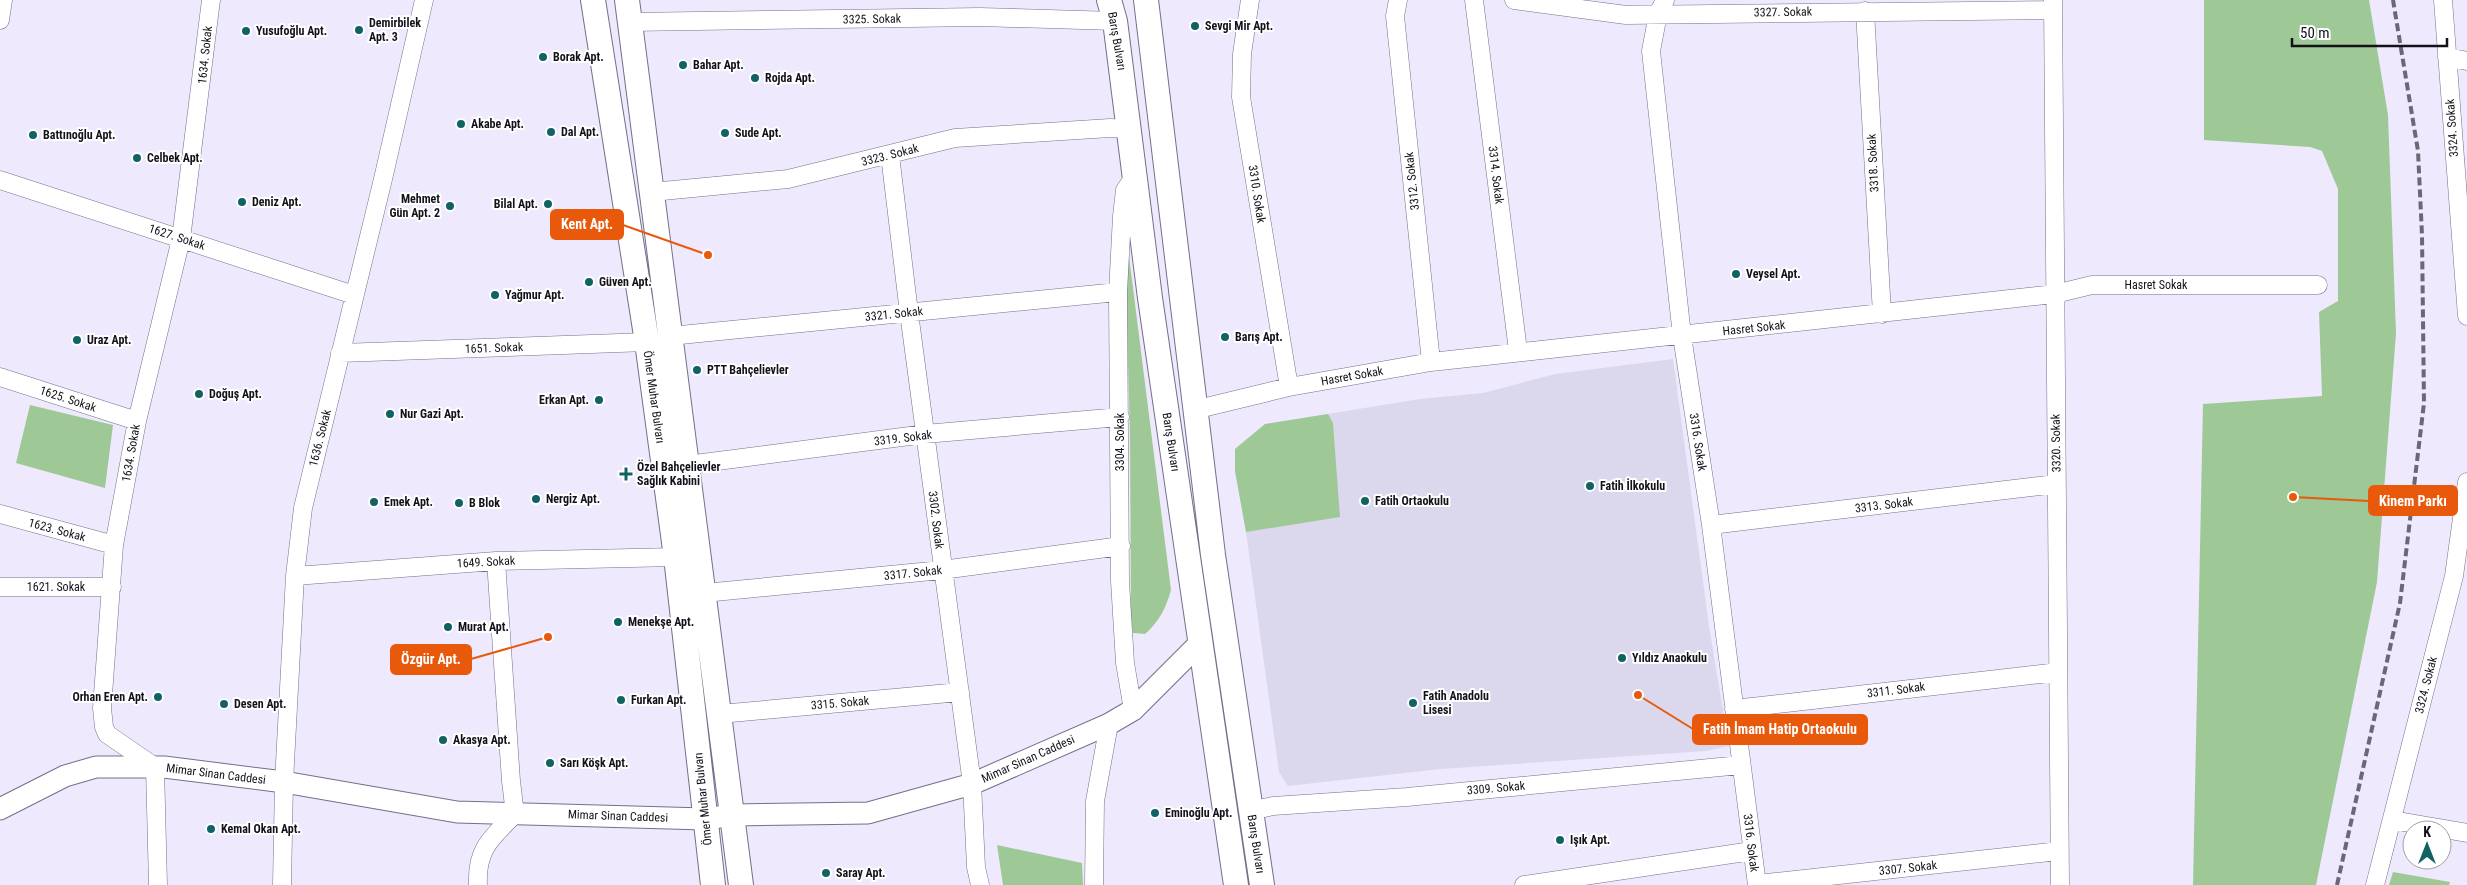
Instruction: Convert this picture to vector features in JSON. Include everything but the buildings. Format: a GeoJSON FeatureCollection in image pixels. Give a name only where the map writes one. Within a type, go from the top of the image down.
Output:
{"type":"FeatureCollection","features":[{"type":"Feature","properties":{"kind":"main road","name":"Ömer Muhar Bulvarı"},"geometry":{"type":"LineString","coordinates":[[593,0],[647,342],[676,557],[713,885]]}},
{"type":"Feature","properties":{"kind":"main road","name":"Barış Bulvarı"},"geometry":{"type":"LineString","coordinates":[[1146,0],[1194,410],[1250,812],[1262,885]]}},
{"type":"Feature","properties":{"kind":"main road","name":"Barış Bulvarı"},"geometry":{"type":"LineString","coordinates":[[1112,10],[1130,129],[1150,298],[1236,885]]}},
{"type":"Feature","properties":{"kind":"main road","name":"Ömer Muhar Bulvarı"},"geometry":{"type":"LineString","coordinates":[[628,11],[741,885]]}},
{"type":"Feature","properties":{"kind":"street"},"geometry":{"type":"LineString","coordinates":[[0,20],[3,0]]}},
{"type":"Feature","properties":{"kind":"street","name":"1634. Sokak"},"geometry":{"type":"LineString","coordinates":[[155,767],[107,734],[104,727],[102,708],[114,545],[136,421],[181,239],[211,0]]}},
{"type":"Feature","properties":{"kind":"street","name":"1636. Sokak"},"geometry":{"type":"LineString","coordinates":[[282,885],[284,782],[295,576],[303,508],[424,0]]}},
{"type":"Feature","properties":{"kind":"street","name":"3310. Sokak"},"geometry":{"type":"LineString","coordinates":[[1250,0],[1242,54],[1241,97],[1289,386]]}},
{"type":"Feature","properties":{"kind":"street","name":"3312. Sokak"},"geometry":{"type":"LineString","coordinates":[[1398,0],[1395,16],[1431,362]]}},
{"type":"Feature","properties":{"kind":"street","name":"3314. Sokak"},"geometry":{"type":"LineString","coordinates":[[1474,0],[1518,351]]}},
{"type":"Feature","properties":{"kind":"street","name":"3327. Sokak"},"geometry":{"type":"LineString","coordinates":[[1514,0],[1626,15],[1661,7],[1865,11],[2053,5]]}},
{"type":"Feature","properties":{"kind":"street","name":"3324. Sokak"},"geometry":{"type":"LineString","coordinates":[[2443,0],[2467,306]]}},
{"type":"Feature","properties":{"kind":"street","name":"3320. Sokak"},"geometry":{"type":"LineString","coordinates":[[2053,5],[2060,885]]}},
{"type":"Feature","properties":{"kind":"street","name":"3316. Sokak"},"geometry":{"type":"LineString","coordinates":[[1661,7],[1651,51],[1682,336],[1711,525],[1757,885]]}},
{"type":"Feature","properties":{"kind":"street","name":"3325. Sokak"},"geometry":{"type":"LineString","coordinates":[[628,11],[980,18],[1112,10]]}},
{"type":"Feature","properties":{"kind":"street","name":"3318. Sokak"},"geometry":{"type":"LineString","coordinates":[[1865,11],[1882,314]]}},
{"type":"Feature","properties":{"kind":"street"},"geometry":{"type":"LineString","coordinates":[[2447,58],[2467,61]]}},
{"type":"Feature","properties":{"kind":"street","name":"3323. Sokak"},"geometry":{"type":"LineString","coordinates":[[652,192],[788,179],[955,138],[1110,128],[1130,129]]}},
{"type":"Feature","properties":{"kind":"street","name":"3302. Sokak"},"geometry":{"type":"LineString","coordinates":[[890,155],[908,313],[972,784],[976,867],[980,885]]}},
{"type":"Feature","properties":{"kind":"street","name":"3304. Sokak"},"geometry":{"type":"LineString","coordinates":[[1133,710],[1125,663],[1120,581],[1118,292],[1125,190],[1135,176]]}},
{"type":"Feature","properties":{"kind":"street","name":"1627. Sokak"},"geometry":{"type":"LineString","coordinates":[[0,180],[354,295]]}},
{"type":"Feature","properties":{"kind":"street","name":"Hasret Sokak"},"geometry":{"type":"LineString","coordinates":[[1194,410],[1289,386],[1431,362],[1518,351],[1682,336],[2055,294],[2092,285],[2318,285]]}},
{"type":"Feature","properties":{"kind":"street","name":"3321. Sokak"},"geometry":{"type":"LineString","coordinates":[[670,336],[1118,292]]}},
{"type":"Feature","properties":{"kind":"street","name":"1651. Sokak"},"geometry":{"type":"LineString","coordinates":[[340,353],[647,342]]}},
{"type":"Feature","properties":{"kind":"street","name":"1625. Sokak"},"geometry":{"type":"LineString","coordinates":[[0,377],[136,421]]}},
{"type":"Feature","properties":{"kind":"street","name":"3319. Sokak"},"geometry":{"type":"LineString","coordinates":[[687,466],[925,434],[1120,417]]}},
{"type":"Feature","properties":{"kind":"street","name":"3324. Sokak"},"geometry":{"type":"LineString","coordinates":[[2375,885],[2460,578],[2467,482]]}},
{"type":"Feature","properties":{"kind":"street","name":"3313. Sokak"},"geometry":{"type":"LineString","coordinates":[[1711,525],[2056,484]]}},
{"type":"Feature","properties":{"kind":"street","name":"1623. Sokak"},"geometry":{"type":"LineString","coordinates":[[0,514],[114,545]]}},
{"type":"Feature","properties":{"kind":"street","name":"3317. Sokak"},"geometry":{"type":"LineString","coordinates":[[704,593],[942,570],[1121,546]]}},
{"type":"Feature","properties":{"kind":"street","name":"1649. Sokak"},"geometry":{"type":"LineString","coordinates":[[295,576],[496,561],[676,557]]}},
{"type":"Feature","properties":{"kind":"street"},"geometry":{"type":"LineString","coordinates":[[478,885],[477,873],[486,844],[515,814],[511,781],[496,561]]}},
{"type":"Feature","properties":{"kind":"street","name":"1621. Sokak"},"geometry":{"type":"LineString","coordinates":[[0,587],[112,587]]}},
{"type":"Feature","properties":{"kind":"street","name":"Mimar Sinan Caddesi"},"geometry":{"type":"LineString","coordinates":[[0,809],[65,776],[96,767],[155,767],[284,782],[457,812],[705,819],[733,815],[868,813],[972,784],[1109,724],[1133,710],[1200,643]]}},
{"type":"Feature","properties":{"kind":"street","name":"3311. Sokak"},"geometry":{"type":"LineString","coordinates":[[1734,710],[2058,672]]}},
{"type":"Feature","properties":{"kind":"street","name":"3315. Sokak"},"geometry":{"type":"LineString","coordinates":[[720,714],[960,692]]}},
{"type":"Feature","properties":{"kind":"street"},"geometry":{"type":"LineString","coordinates":[[1094,885],[1094,801],[1109,724]]}},
{"type":"Feature","properties":{"kind":"street","name":"3309. Sokak"},"geometry":{"type":"LineString","coordinates":[[1250,812],[1273,806],[1407,797],[1741,765]]}},
{"type":"Feature","properties":{"kind":"street"},"geometry":{"type":"LineString","coordinates":[[155,767],[158,885]]}},
{"type":"Feature","properties":{"kind":"street"},"geometry":{"type":"LineString","coordinates":[[2392,820],[2467,833]]}},
{"type":"Feature","properties":{"kind":"street"},"geometry":{"type":"LineString","coordinates":[[1524,885],[1752,851]]}},
{"type":"Feature","properties":{"kind":"street","name":"3307. Sokak"},"geometry":{"type":"LineString","coordinates":[[1757,885],[2059,851]]}},
{"type":"Feature","properties":{"kind":"shaded area"},"geometry":{"type":"Polygon","coordinates":[[[1673,359],[1709,626],[1729,746],[1706,751],[1441,769],[1288,786],[1279,772],[1246,532],[1235,471],[1235,449],[1265,424],[1420,399],[1483,393],[1555,374],[1673,359]]]}},
{"type":"Feature","properties":{"kind":"green space"},"geometry":{"type":"Polygon","coordinates":[[[2204,0],[2369,0],[2388,115],[2396,333],[2377,582],[2316,885],[2193,885],[2203,404],[2322,396],[2319,312],[2338,301],[2338,189],[2322,151],[2310,147],[2204,140],[2204,0]]]}},
{"type":"Feature","properties":{"kind":"green space"},"geometry":{"type":"Polygon","coordinates":[[[1125,256],[1129,256],[1171,590],[1161,614],[1145,634],[1133,633],[1131,618],[1130,435],[1125,256]]]}},
{"type":"Feature","properties":{"kind":"green space"},"geometry":{"type":"Polygon","coordinates":[[[30,405],[113,425],[105,488],[16,463],[30,405]]]}},
{"type":"Feature","properties":{"kind":"green space"},"geometry":{"type":"Polygon","coordinates":[[[1328,414],[1333,423],[1340,517],[1246,532],[1235,471],[1235,449],[1265,424],[1328,414]]]}},
{"type":"Feature","properties":{"kind":"green space"},"geometry":{"type":"Polygon","coordinates":[[[997,845],[1082,863],[1083,885],[1003,885],[997,845]]]}},
{"type":"Feature","properties":{"kind":"green space"},"geometry":{"type":"Polygon","coordinates":[[[2393,872],[2450,882],[2449,885],[2389,885],[2393,872]]]}},
{"type":"Feature","properties":{"kind":"railway"},"geometry":{"type":"LineString","coordinates":[[2337,885],[2400,603],[2424,403],[2422,235],[2418,151],[2393,0]]}},
{"type":"Feature","properties":{"kind":"place","name":"Sevgi Mir Apt."},"geometry":{"type":"Point","coordinates":[1195,26]}},
{"type":"Feature","properties":{"kind":"place","name":"Demirbilek Apt. 3"},"geometry":{"type":"Point","coordinates":[359,30]}},
{"type":"Feature","properties":{"kind":"place","name":"Yusufoğlu Apt."},"geometry":{"type":"Point","coordinates":[246,31]}},
{"type":"Feature","properties":{"kind":"place","name":"Borak Apt."},"geometry":{"type":"Point","coordinates":[543,57]}},
{"type":"Feature","properties":{"kind":"place","name":"Bahar Apt."},"geometry":{"type":"Point","coordinates":[683,65]}},
{"type":"Feature","properties":{"kind":"place","name":"Rojda Apt."},"geometry":{"type":"Point","coordinates":[755,78]}},
{"type":"Feature","properties":{"kind":"place","name":"Akabe Apt."},"geometry":{"type":"Point","coordinates":[461,124]}},
{"type":"Feature","properties":{"kind":"place","name":"Dal Apt."},"geometry":{"type":"Point","coordinates":[551,132]}},
{"type":"Feature","properties":{"kind":"place","name":"Sude Apt."},"geometry":{"type":"Point","coordinates":[725,133]}},
{"type":"Feature","properties":{"kind":"place","name":"Battınoğlu Apt."},"geometry":{"type":"Point","coordinates":[33,135]}},
{"type":"Feature","properties":{"kind":"place","name":"Celbek Apt."},"geometry":{"type":"Point","coordinates":[137,158]}},
{"type":"Feature","properties":{"kind":"place","name":"Deniz Apt."},"geometry":{"type":"Point","coordinates":[242,202]}},
{"type":"Feature","properties":{"kind":"place","name":"Bilal Apt."},"geometry":{"type":"Point","coordinates":[548,204]}},
{"type":"Feature","properties":{"kind":"place","name":"Mehmet Gün Apt. 2"},"geometry":{"type":"Point","coordinates":[450,206]}},
{"type":"Feature","properties":{"kind":"place","name":"Kent Apt."},"geometry":{"type":"Point","coordinates":[708,255]}},
{"type":"Feature","properties":{"kind":"place","name":"Veysel Apt."},"geometry":{"type":"Point","coordinates":[1736,274]}},
{"type":"Feature","properties":{"kind":"place","name":"Güven Apt."},"geometry":{"type":"Point","coordinates":[589,282]}},
{"type":"Feature","properties":{"kind":"place","name":"Yağmur Apt."},"geometry":{"type":"Point","coordinates":[495,295]}},
{"type":"Feature","properties":{"kind":"place","name":"Barış Apt."},"geometry":{"type":"Point","coordinates":[1225,337]}},
{"type":"Feature","properties":{"kind":"place","name":"Uraz Apt."},"geometry":{"type":"Point","coordinates":[77,340]}},
{"type":"Feature","properties":{"kind":"place","name":"PTT Bahçelievler"},"geometry":{"type":"Point","coordinates":[697,370]}},
{"type":"Feature","properties":{"kind":"place","name":"Doğuş Apt."},"geometry":{"type":"Point","coordinates":[199,394]}},
{"type":"Feature","properties":{"kind":"place","name":"Erkan Apt."},"geometry":{"type":"Point","coordinates":[599,400]}},
{"type":"Feature","properties":{"kind":"place","name":"Nur Gazi Apt."},"geometry":{"type":"Point","coordinates":[390,414]}},
{"type":"Feature","properties":{"kind":"place","name":"Özel Bahçelievler Sağlık Kabini"},"geometry":{"type":"Point","coordinates":[626,474]}},
{"type":"Feature","properties":{"kind":"place","name":"Fatih İlkokulu"},"geometry":{"type":"Point","coordinates":[1590,486]}},
{"type":"Feature","properties":{"kind":"place","name":"Kinem Parkı"},"geometry":{"type":"Point","coordinates":[2293,497]}},
{"type":"Feature","properties":{"kind":"place","name":"Nergiz Apt."},"geometry":{"type":"Point","coordinates":[536,499]}},
{"type":"Feature","properties":{"kind":"place","name":"Fatih Ortaokulu"},"geometry":{"type":"Point","coordinates":[1365,501]}},
{"type":"Feature","properties":{"kind":"place","name":"Emek Apt."},"geometry":{"type":"Point","coordinates":[374,502]}},
{"type":"Feature","properties":{"kind":"place","name":"B Blok"},"geometry":{"type":"Point","coordinates":[459,503]}},
{"type":"Feature","properties":{"kind":"place","name":"Menekşe Apt."},"geometry":{"type":"Point","coordinates":[618,622]}},
{"type":"Feature","properties":{"kind":"place","name":"Murat Apt."},"geometry":{"type":"Point","coordinates":[448,627]}},
{"type":"Feature","properties":{"kind":"place","name":"Özgür Apt."},"geometry":{"type":"Point","coordinates":[548,637]}},
{"type":"Feature","properties":{"kind":"place","name":"Yıldız Anaokulu"},"geometry":{"type":"Point","coordinates":[1622,658]}},
{"type":"Feature","properties":{"kind":"place","name":"Fatih İmam Hatip Ortaokulu"},"geometry":{"type":"Point","coordinates":[1638,695]}},
{"type":"Feature","properties":{"kind":"place","name":"Orhan Eren Apt."},"geometry":{"type":"Point","coordinates":[158,697]}},
{"type":"Feature","properties":{"kind":"place","name":"Furkan Apt."},"geometry":{"type":"Point","coordinates":[621,700]}},
{"type":"Feature","properties":{"kind":"place","name":"Fatih Anadolu Lisesi"},"geometry":{"type":"Point","coordinates":[1413,703]}},
{"type":"Feature","properties":{"kind":"place","name":"Desen Apt."},"geometry":{"type":"Point","coordinates":[224,704]}},
{"type":"Feature","properties":{"kind":"place","name":"Akasya Apt."},"geometry":{"type":"Point","coordinates":[443,740]}},
{"type":"Feature","properties":{"kind":"place","name":"Sarı Köşk Apt."},"geometry":{"type":"Point","coordinates":[550,763]}},
{"type":"Feature","properties":{"kind":"place","name":"Eminoğlu Apt."},"geometry":{"type":"Point","coordinates":[1155,813]}},
{"type":"Feature","properties":{"kind":"place","name":"Kemal Okan Apt."},"geometry":{"type":"Point","coordinates":[211,829]}},
{"type":"Feature","properties":{"kind":"place","name":"Işık Apt."},"geometry":{"type":"Point","coordinates":[1560,840]}},
{"type":"Feature","properties":{"kind":"place","name":"Saray Apt."},"geometry":{"type":"Point","coordinates":[826,873]}}]}
